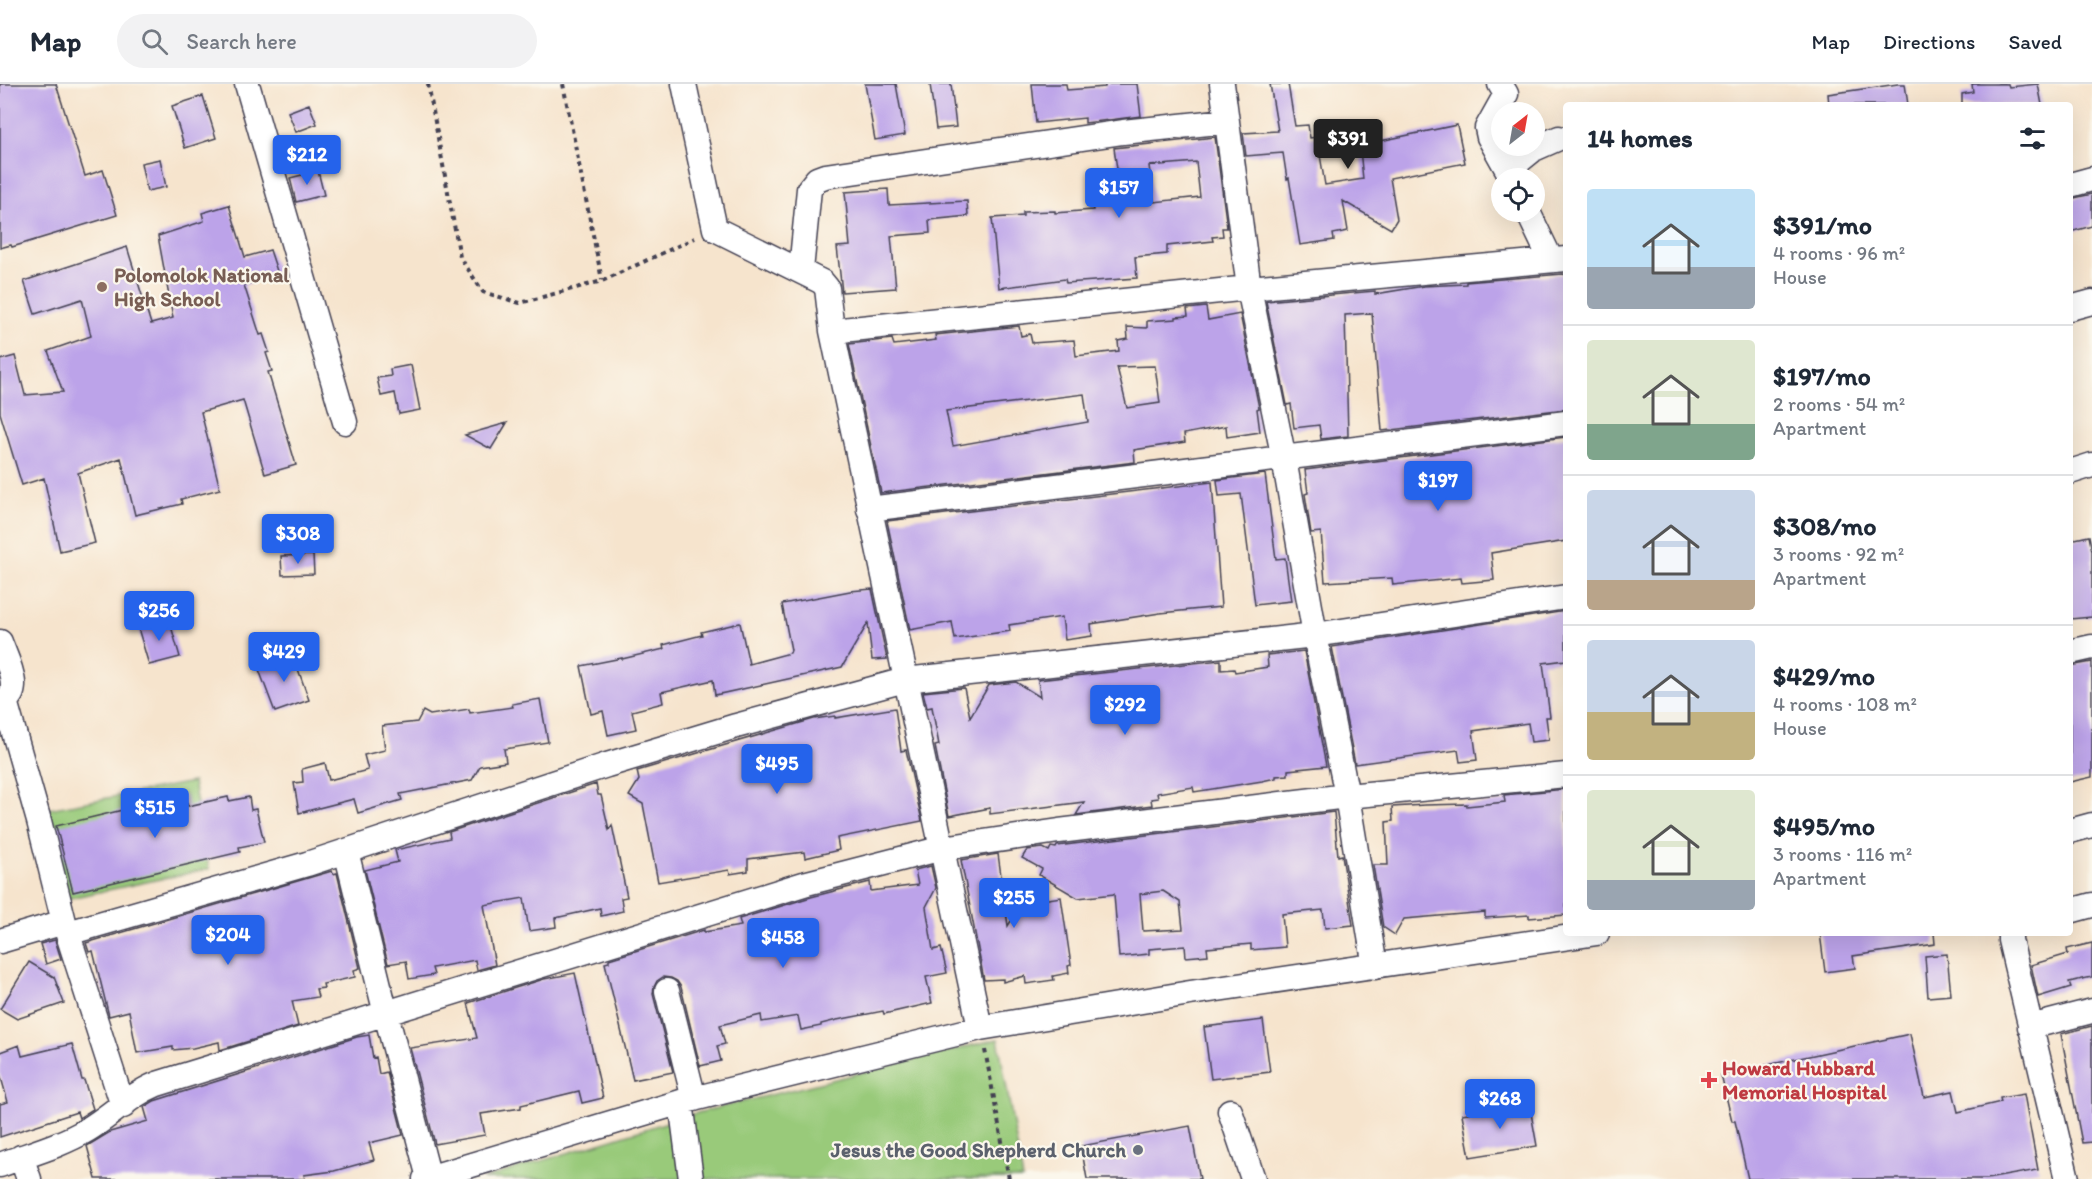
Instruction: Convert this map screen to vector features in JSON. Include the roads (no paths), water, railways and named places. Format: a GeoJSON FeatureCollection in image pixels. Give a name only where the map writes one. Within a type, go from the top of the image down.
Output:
{"type":"FeatureCollection","features":[{"type":"Feature","properties":{"kind":"street"},"geometry":{"type":"LineString","coordinates":[[247,84],[345,422]]}},
{"type":"Feature","properties":{"kind":"street"},"geometry":{"type":"LineString","coordinates":[[684,84],[715,229],[801,270],[822,282],[827,288],[832,331],[980,1028]]}},
{"type":"Feature","properties":{"kind":"street"},"geometry":{"type":"LineString","coordinates":[[1222,84],[1249,288],[1284,459],[1315,635],[1347,796],[1375,967]]}},
{"type":"Feature","properties":{"kind":"street"},"geometry":{"type":"LineString","coordinates":[[1500,84],[1506,94],[1487,128],[1489,137],[1507,168]]}},
{"type":"Feature","properties":{"kind":"street"},"geometry":{"type":"LineString","coordinates":[[801,270],[809,189],[817,179],[825,176],[1123,132],[1227,121]]}},
{"type":"Feature","properties":{"kind":"street"},"geometry":{"type":"LineString","coordinates":[[1516,168],[1534,149],[1559,138]]}},
{"type":"Feature","properties":{"kind":"street"},"geometry":{"type":"LineString","coordinates":[[2073,184],[2092,179]]}},
{"type":"Feature","properties":{"kind":"street"},"geometry":{"type":"LineString","coordinates":[[832,331],[1559,259],[1535,222]]}},
{"type":"Feature","properties":{"kind":"street"},"geometry":{"type":"LineString","coordinates":[[2073,307],[2092,302]]}},
{"type":"Feature","properties":{"kind":"street"},"geometry":{"type":"LineString","coordinates":[[869,509],[1563,423]]}},
{"type":"Feature","properties":{"kind":"street"},"geometry":{"type":"LineString","coordinates":[[2073,471],[2092,465]]}},
{"type":"Feature","properties":{"kind":"street"},"geometry":{"type":"LineString","coordinates":[[0,941],[66,928],[346,851],[639,755],[905,680],[1315,635],[1563,597]]}},
{"type":"Feature","properties":{"kind":"street"},"geometry":{"type":"LineString","coordinates":[[0,642],[14,684],[12,692],[3,702],[39,821],[66,928],[123,1106]]}},
{"type":"Feature","properties":{"kind":"street"},"geometry":{"type":"LineString","coordinates":[[2073,651],[2092,647]]}},
{"type":"Feature","properties":{"kind":"street"},"geometry":{"type":"LineString","coordinates":[[16,1167],[72,1138],[123,1106],[135,1095],[157,1084],[807,884],[943,848],[1059,831],[1347,796],[1563,775]]}},
{"type":"Feature","properties":{"kind":"street"},"geometry":{"type":"LineString","coordinates":[[2073,830],[2092,825]]}},
{"type":"Feature","properties":{"kind":"street"},"geometry":{"type":"LineString","coordinates":[[346,851],[427,1178],[688,1100],[980,1028],[1191,993],[1577,936]]}},
{"type":"Feature","properties":{"kind":"street"},"geometry":{"type":"LineString","coordinates":[[2073,910],[2092,905]]}},
{"type":"Feature","properties":{"kind":"street"},"geometry":{"type":"LineString","coordinates":[[2010,936],[2067,1179]]}},
{"type":"Feature","properties":{"kind":"street"},"geometry":{"type":"LineString","coordinates":[[667,991],[688,1100],[691,1179]]}},
{"type":"Feature","properties":{"kind":"street"},"geometry":{"type":"LineString","coordinates":[[2030,1027],[2092,1011]]}},
{"type":"Feature","properties":{"kind":"street"},"geometry":{"type":"LineString","coordinates":[[1230,1111],[1253,1179]]}},
{"type":"Feature","properties":{"kind":"place","name":"Polomolok National High School"},"geometry":{"type":"Point","coordinates":[102,287]}},
{"type":"Feature","properties":{"kind":"place","name":"Howard Hubbard Memorial Hospital"},"geometry":{"type":"Point","coordinates":[1709,1080]}},
{"type":"Feature","properties":{"kind":"place","name":"Jesus the Good Shepherd Church"},"geometry":{"type":"Point","coordinates":[1138,1150]}}]}
